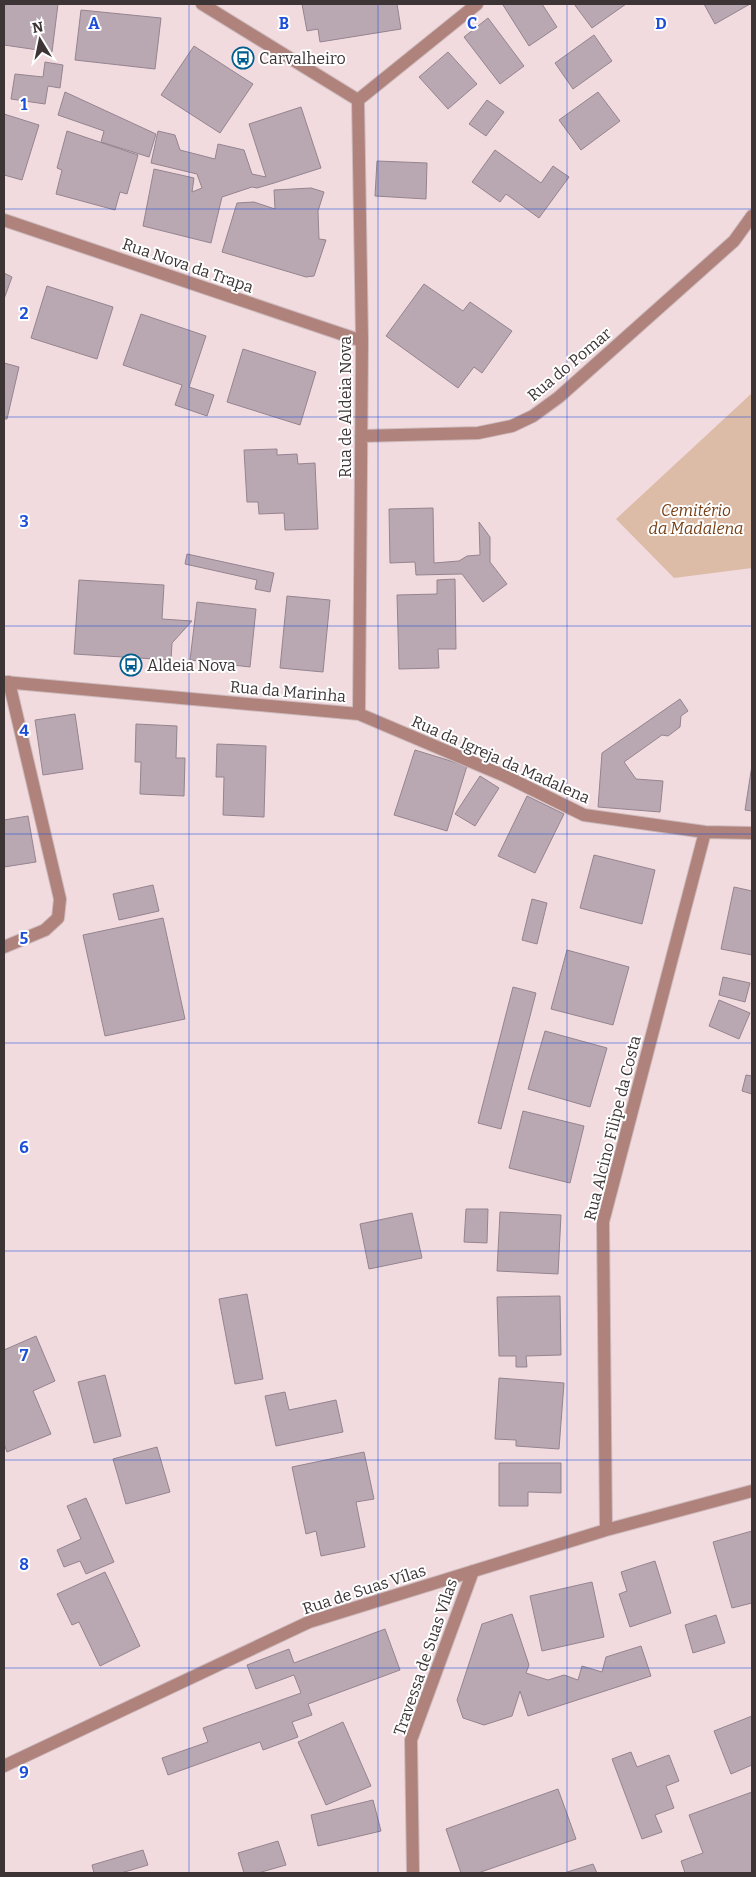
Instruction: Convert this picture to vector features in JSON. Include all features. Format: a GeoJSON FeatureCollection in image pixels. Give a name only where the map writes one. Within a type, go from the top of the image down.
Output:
{"type":"FeatureCollection","features":[{"type":"Feature","properties":{"kind":"street"},"geometry":{"type":"LineString","coordinates":[[202,4],[358,100],[477,4]]}},
{"type":"Feature","properties":{"kind":"street","name":"Rua de Aldeia Nova"},"geometry":{"type":"LineString","coordinates":[[358,100],[362,341],[359,714]]}},
{"type":"Feature","properties":{"kind":"street","name":"Rua do Pomar"},"geometry":{"type":"LineString","coordinates":[[361,436],[478,433],[512,426],[533,416],[558,397],[734,241],[752,216]]}},
{"type":"Feature","properties":{"kind":"street","name":"Rua Nova da Trapa"},"geometry":{"type":"LineString","coordinates":[[4,220],[362,341]]}},
{"type":"Feature","properties":{"kind":"street"},"geometry":{"type":"LineString","coordinates":[[4,947],[45,930],[58,918],[60,899],[6,682]]}},
{"type":"Feature","properties":{"kind":"street","name":"Rua da Marinha"},"geometry":{"type":"LineString","coordinates":[[6,682],[359,714]]}},
{"type":"Feature","properties":{"kind":"street","name":"Rua da Igreja da Madalena"},"geometry":{"type":"LineString","coordinates":[[359,714],[505,776],[584,815],[705,832],[752,833]]}},
{"type":"Feature","properties":{"kind":"street","name":"Rua Alcino Filipe da Costa"},"geometry":{"type":"LineString","coordinates":[[606,1530],[602,1222],[705,832]]}},
{"type":"Feature","properties":{"kind":"street","name":"Rua de Suas Vílas"},"geometry":{"type":"LineString","coordinates":[[4,1766],[309,1622],[606,1530],[752,1491]]}},
{"type":"Feature","properties":{"kind":"street","name":"Travessa de Suas Vílas"},"geometry":{"type":"LineString","coordinates":[[413,1873],[411,1740],[473,1572]]}},
{"type":"Feature","properties":{"kind":"green space","name":"Cemitério da Madalena"},"geometry":{"type":"Polygon","coordinates":[[[752,393],[752,568],[674,578],[616,519],[752,393]]]}},
{"type":"Feature","properties":{"kind":"building"},"geometry":{"type":"Polygon","coordinates":[[[4,4],[58,4],[52,52],[4,45],[4,4]]]}},
{"type":"Feature","properties":{"kind":"building"},"geometry":{"type":"Polygon","coordinates":[[[302,4],[397,4],[401,29],[320,42],[318,29],[307,31],[302,4]]]}},
{"type":"Feature","properties":{"kind":"building"},"geometry":{"type":"Polygon","coordinates":[[[542,4],[557,27],[529,46],[503,5],[542,4]]]}},
{"type":"Feature","properties":{"kind":"building"},"geometry":{"type":"Polygon","coordinates":[[[574,4],[626,4],[592,28],[574,4]]]}},
{"type":"Feature","properties":{"kind":"building"},"geometry":{"type":"Polygon","coordinates":[[[704,4],[750,4],[715,24],[704,4]]]}},
{"type":"Feature","properties":{"kind":"building"},"geometry":{"type":"Polygon","coordinates":[[[81,10],[161,18],[155,69],[75,60],[81,10]]]}},
{"type":"Feature","properties":{"kind":"building"},"geometry":{"type":"Polygon","coordinates":[[[488,18],[524,66],[500,84],[464,37],[488,18]]]}},
{"type":"Feature","properties":{"kind":"building"},"geometry":{"type":"Polygon","coordinates":[[[594,35],[612,61],[573,89],[555,63],[594,35]]]}},
{"type":"Feature","properties":{"kind":"building"},"geometry":{"type":"Polygon","coordinates":[[[194,46],[253,84],[220,133],[161,95],[194,46]]]}},
{"type":"Feature","properties":{"kind":"building"},"geometry":{"type":"Polygon","coordinates":[[[448,52],[477,84],[448,109],[419,77],[448,52]]]}},
{"type":"Feature","properties":{"kind":"building"},"geometry":{"type":"Polygon","coordinates":[[[45,62],[63,65],[60,88],[48,86],[45,104],[11,99],[15,74],[43,77],[45,62]]]}},
{"type":"Feature","properties":{"kind":"building"},"geometry":{"type":"Polygon","coordinates":[[[65,92],[156,134],[149,157],[101,142],[104,131],[58,115],[65,92]]]}},
{"type":"Feature","properties":{"kind":"building"},"geometry":{"type":"Polygon","coordinates":[[[598,92],[620,121],[581,150],[559,120],[598,92]]]}},
{"type":"Feature","properties":{"kind":"building"},"geometry":{"type":"Polygon","coordinates":[[[487,100],[504,112],[486,136],[469,124],[487,100]]]}},
{"type":"Feature","properties":{"kind":"building"},"geometry":{"type":"Polygon","coordinates":[[[301,107],[321,168],[222,197],[211,243],[143,226],[154,169],[194,178],[192,192],[202,188],[197,174],[151,163],[158,131],[175,135],[180,150],[215,159],[218,144],[244,150],[252,174],[266,177],[249,124],[301,107]]]}},
{"type":"Feature","properties":{"kind":"building"},"geometry":{"type":"Polygon","coordinates":[[[4,114],[39,125],[22,180],[4,175],[4,114]]]}},
{"type":"Feature","properties":{"kind":"building"},"geometry":{"type":"Polygon","coordinates":[[[67,131],[138,155],[127,194],[120,192],[115,210],[56,194],[62,170],[57,168],[67,131]]]}},
{"type":"Feature","properties":{"kind":"building"},"geometry":{"type":"Polygon","coordinates":[[[495,150],[541,183],[553,166],[569,177],[539,218],[506,194],[500,202],[472,182],[495,150]]]}},
{"type":"Feature","properties":{"kind":"building"},"geometry":{"type":"Polygon","coordinates":[[[377,161],[427,163],[426,199],[375,196],[377,161]]]}},
{"type":"Feature","properties":{"kind":"building"},"geometry":{"type":"Polygon","coordinates":[[[311,188],[324,192],[318,211],[319,239],[326,240],[314,276],[306,277],[222,252],[237,203],[254,202],[275,209],[274,190],[311,188]]]}},
{"type":"Feature","properties":{"kind":"building"},"geometry":{"type":"Polygon","coordinates":[[[4,273],[12,277],[4,299],[4,273]]]}},
{"type":"Feature","properties":{"kind":"building"},"geometry":{"type":"Polygon","coordinates":[[[424,284],[463,311],[470,302],[512,331],[482,373],[474,367],[458,388],[386,336],[424,284]]]}},
{"type":"Feature","properties":{"kind":"building"},"geometry":{"type":"Polygon","coordinates":[[[47,286],[113,307],[97,359],[31,338],[47,286]]]}},
{"type":"Feature","properties":{"kind":"building"},"geometry":{"type":"Polygon","coordinates":[[[141,314],[206,336],[189,387],[214,395],[207,416],[175,405],[182,385],[123,365],[141,314]]]}},
{"type":"Feature","properties":{"kind":"building"},"geometry":{"type":"Polygon","coordinates":[[[243,349],[316,372],[300,425],[227,402],[243,349]]]}},
{"type":"Feature","properties":{"kind":"building"},"geometry":{"type":"Polygon","coordinates":[[[4,363],[19,367],[7,419],[4,419],[4,363]]]}},
{"type":"Feature","properties":{"kind":"building"},"geometry":{"type":"Polygon","coordinates":[[[277,449],[277,455],[297,454],[298,464],[315,463],[318,529],[285,530],[284,513],[259,514],[258,502],[247,502],[244,450],[277,449]]]}},
{"type":"Feature","properties":{"kind":"building"},"geometry":{"type":"Polygon","coordinates":[[[433,508],[434,563],[459,561],[467,556],[480,555],[479,522],[490,537],[490,562],[507,584],[483,602],[462,574],[416,575],[415,562],[390,563],[389,509],[433,508]]]}},
{"type":"Feature","properties":{"kind":"building"},"geometry":{"type":"Polygon","coordinates":[[[187,554],[274,573],[270,592],[255,589],[257,580],[185,564],[187,554]]]}},
{"type":"Feature","properties":{"kind":"building"},"geometry":{"type":"Polygon","coordinates":[[[455,579],[456,649],[438,649],[439,668],[399,669],[397,595],[437,594],[437,580],[455,579]]]}},
{"type":"Feature","properties":{"kind":"building"},"geometry":{"type":"Polygon","coordinates":[[[79,580],[164,585],[162,619],[192,621],[172,643],[171,660],[74,654],[79,580]]]}},
{"type":"Feature","properties":{"kind":"building"},"geometry":{"type":"Polygon","coordinates":[[[287,596],[330,600],[323,672],[280,668],[287,596]]]}},
{"type":"Feature","properties":{"kind":"building"},"geometry":{"type":"Polygon","coordinates":[[[197,602],[256,609],[250,667],[190,660],[197,602]]]}},
{"type":"Feature","properties":{"kind":"building"},"geometry":{"type":"Polygon","coordinates":[[[680,699],[688,711],[681,716],[680,727],[668,736],[662,735],[624,762],[636,779],[663,781],[660,812],[598,807],[602,753],[680,699]]]}},
{"type":"Feature","properties":{"kind":"building"},"geometry":{"type":"Polygon","coordinates":[[[75,714],[83,769],[43,775],[35,720],[75,714]]]}},
{"type":"Feature","properties":{"kind":"building"},"geometry":{"type":"Polygon","coordinates":[[[136,724],[177,726],[176,758],[185,758],[184,796],[140,794],[141,762],[135,762],[136,724]]]}},
{"type":"Feature","properties":{"kind":"building"},"geometry":{"type":"Polygon","coordinates":[[[217,744],[266,746],[264,817],[223,815],[224,777],[216,777],[217,744]]]}},
{"type":"Feature","properties":{"kind":"building"},"geometry":{"type":"Polygon","coordinates":[[[415,750],[467,766],[447,831],[394,815],[415,750]]]}},
{"type":"Feature","properties":{"kind":"building"},"geometry":{"type":"Polygon","coordinates":[[[752,765],[752,811],[745,810],[752,765]]]}},
{"type":"Feature","properties":{"kind":"building"},"geometry":{"type":"Polygon","coordinates":[[[480,776],[499,788],[475,826],[455,814],[480,776]]]}},
{"type":"Feature","properties":{"kind":"building"},"geometry":{"type":"Polygon","coordinates":[[[527,796],[564,814],[535,873],[498,856],[527,796]]]}},
{"type":"Feature","properties":{"kind":"building"},"geometry":{"type":"Polygon","coordinates":[[[28,816],[36,862],[4,867],[4,820],[28,816]]]}},
{"type":"Feature","properties":{"kind":"building"},"geometry":{"type":"Polygon","coordinates":[[[594,855],[655,870],[642,924],[580,908],[594,855]]]}},
{"type":"Feature","properties":{"kind":"building"},"geometry":{"type":"Polygon","coordinates":[[[153,885],[159,911],[119,920],[113,894],[153,885]]]}},
{"type":"Feature","properties":{"kind":"building"},"geometry":{"type":"Polygon","coordinates":[[[734,887],[752,891],[752,955],[721,949],[734,887]]]}},
{"type":"Feature","properties":{"kind":"building"},"geometry":{"type":"Polygon","coordinates":[[[532,899],[547,903],[537,944],[522,940],[532,899]]]}},
{"type":"Feature","properties":{"kind":"building"},"geometry":{"type":"Polygon","coordinates":[[[163,918],[185,1019],[105,1036],[83,935],[163,918]]]}},
{"type":"Feature","properties":{"kind":"building"},"geometry":{"type":"Polygon","coordinates":[[[567,950],[629,967],[613,1025],[551,1009],[567,950]]]}},
{"type":"Feature","properties":{"kind":"building"},"geometry":{"type":"Polygon","coordinates":[[[723,977],[750,983],[745,1002],[719,995],[723,977]]]}},
{"type":"Feature","properties":{"kind":"building"},"geometry":{"type":"Polygon","coordinates":[[[513,987],[536,993],[501,1129],[478,1123],[513,987]]]}},
{"type":"Feature","properties":{"kind":"building"},"geometry":{"type":"Polygon","coordinates":[[[719,1000],[750,1013],[739,1039],[709,1026],[719,1000]]]}},
{"type":"Feature","properties":{"kind":"building"},"geometry":{"type":"Polygon","coordinates":[[[545,1031],[607,1048],[590,1107],[528,1089],[545,1031]]]}},
{"type":"Feature","properties":{"kind":"building"},"geometry":{"type":"Polygon","coordinates":[[[746,1075],[752,1076],[752,1094],[742,1091],[746,1075]]]}},
{"type":"Feature","properties":{"kind":"building"},"geometry":{"type":"Polygon","coordinates":[[[523,1111],[584,1126],[570,1183],[509,1168],[523,1111]]]}},
{"type":"Feature","properties":{"kind":"building"},"geometry":{"type":"Polygon","coordinates":[[[466,1209],[488,1209],[487,1243],[464,1242],[466,1209]]]}},
{"type":"Feature","properties":{"kind":"building"},"geometry":{"type":"Polygon","coordinates":[[[500,1212],[561,1215],[558,1274],[497,1271],[500,1212]]]}},
{"type":"Feature","properties":{"kind":"building"},"geometry":{"type":"Polygon","coordinates":[[[412,1213],[422,1258],[369,1269],[360,1224],[412,1213]]]}},
{"type":"Feature","properties":{"kind":"building"},"geometry":{"type":"Polygon","coordinates":[[[247,1294],[263,1379],[235,1384],[219,1299],[247,1294]]]}},
{"type":"Feature","properties":{"kind":"building"},"geometry":{"type":"Polygon","coordinates":[[[560,1296],[561,1355],[526,1356],[527,1367],[516,1367],[516,1356],[499,1356],[497,1297],[560,1296]]]}},
{"type":"Feature","properties":{"kind":"building"},"geometry":{"type":"Polygon","coordinates":[[[36,1336],[55,1381],[33,1391],[51,1434],[7,1452],[4,1444],[4,1350],[36,1336]]]}},
{"type":"Feature","properties":{"kind":"building"},"geometry":{"type":"Polygon","coordinates":[[[105,1375],[121,1436],[94,1443],[78,1382],[105,1375]]]}},
{"type":"Feature","properties":{"kind":"building"},"geometry":{"type":"Polygon","coordinates":[[[499,1378],[564,1383],[559,1449],[516,1446],[516,1440],[495,1439],[499,1378]]]}},
{"type":"Feature","properties":{"kind":"building"},"geometry":{"type":"Polygon","coordinates":[[[285,1392],[289,1410],[336,1400],[343,1432],[276,1446],[265,1396],[285,1392]]]}},
{"type":"Feature","properties":{"kind":"building"},"geometry":{"type":"Polygon","coordinates":[[[157,1447],[170,1492],[126,1504],[113,1459],[157,1447]]]}},
{"type":"Feature","properties":{"kind":"building"},"geometry":{"type":"Polygon","coordinates":[[[364,1452],[374,1499],[356,1502],[365,1547],[321,1556],[316,1531],[306,1534],[292,1467],[364,1452]]]}},
{"type":"Feature","properties":{"kind":"building"},"geometry":{"type":"Polygon","coordinates":[[[499,1463],[561,1463],[561,1493],[528,1492],[528,1506],[499,1506],[499,1463]]]}},
{"type":"Feature","properties":{"kind":"building"},"geometry":{"type":"Polygon","coordinates":[[[86,1498],[114,1562],[86,1574],[80,1561],[64,1567],[57,1550],[81,1539],[67,1506],[86,1498]]]}},
{"type":"Feature","properties":{"kind":"building"},"geometry":{"type":"Polygon","coordinates":[[[752,1531],[752,1603],[732,1608],[713,1542],[752,1531]]]}},
{"type":"Feature","properties":{"kind":"building"},"geometry":{"type":"Polygon","coordinates":[[[655,1561],[671,1613],[630,1627],[619,1594],[627,1591],[621,1572],[655,1561]]]}},
{"type":"Feature","properties":{"kind":"building"},"geometry":{"type":"Polygon","coordinates":[[[105,1572],[140,1646],[100,1666],[79,1622],[72,1625],[57,1594],[105,1572]]]}},
{"type":"Feature","properties":{"kind":"building"},"geometry":{"type":"Polygon","coordinates":[[[592,1582],[604,1637],[542,1651],[530,1596],[592,1582]]]}},
{"type":"Feature","properties":{"kind":"building"},"geometry":{"type":"Polygon","coordinates":[[[512,1614],[529,1665],[526,1673],[548,1680],[564,1675],[578,1680],[582,1666],[602,1672],[606,1657],[641,1646],[651,1676],[528,1716],[520,1691],[512,1716],[484,1725],[463,1718],[457,1700],[482,1624],[512,1614]]]}},
{"type":"Feature","properties":{"kind":"building"},"geometry":{"type":"Polygon","coordinates":[[[716,1615],[725,1643],[693,1653],[685,1625],[716,1615]]]}},
{"type":"Feature","properties":{"kind":"building"},"geometry":{"type":"Polygon","coordinates":[[[385,1629],[400,1670],[308,1704],[312,1715],[292,1722],[298,1737],[263,1750],[260,1742],[168,1775],[162,1758],[208,1742],[203,1728],[301,1693],[294,1675],[256,1689],[247,1665],[289,1649],[294,1663],[385,1629]]]}},
{"type":"Feature","properties":{"kind":"building"},"geometry":{"type":"Polygon","coordinates":[[[752,1716],[752,1765],[731,1774],[714,1731],[752,1716]]]}},
{"type":"Feature","properties":{"kind":"building"},"geometry":{"type":"Polygon","coordinates":[[[343,1722],[371,1786],[326,1805],[298,1742],[343,1722]]]}},
{"type":"Feature","properties":{"kind":"building"},"geometry":{"type":"Polygon","coordinates":[[[631,1752],[637,1767],[669,1755],[679,1781],[666,1786],[674,1808],[655,1815],[662,1832],[642,1839],[612,1759],[631,1752]]]}},
{"type":"Feature","properties":{"kind":"building"},"geometry":{"type":"Polygon","coordinates":[[[558,1789],[576,1839],[478,1873],[461,1873],[446,1829],[558,1789]]]}},
{"type":"Feature","properties":{"kind":"building"},"geometry":{"type":"Polygon","coordinates":[[[752,1792],[752,1873],[685,1873],[681,1861],[703,1853],[689,1815],[752,1792]]]}},
{"type":"Feature","properties":{"kind":"building"},"geometry":{"type":"Polygon","coordinates":[[[373,1800],[381,1831],[318,1846],[311,1815],[373,1800]]]}},
{"type":"Feature","properties":{"kind":"building"},"geometry":{"type":"Polygon","coordinates":[[[278,1841],[286,1865],[258,1873],[244,1873],[238,1853],[278,1841]]]}},
{"type":"Feature","properties":{"kind":"building"},"geometry":{"type":"Polygon","coordinates":[[[143,1850],[148,1865],[121,1873],[94,1873],[92,1865],[143,1850]]]}},
{"type":"Feature","properties":{"kind":"building"},"geometry":{"type":"Polygon","coordinates":[[[593,1864],[597,1873],[564,1873],[593,1864]]]}},
{"type":"Feature","properties":{"kind":"place","name":"Carvalheiro"},"geometry":{"type":"Point","coordinates":[243,58]}},
{"type":"Feature","properties":{"kind":"place","name":"Aldeia Nova"},"geometry":{"type":"Point","coordinates":[131,665]}}]}
